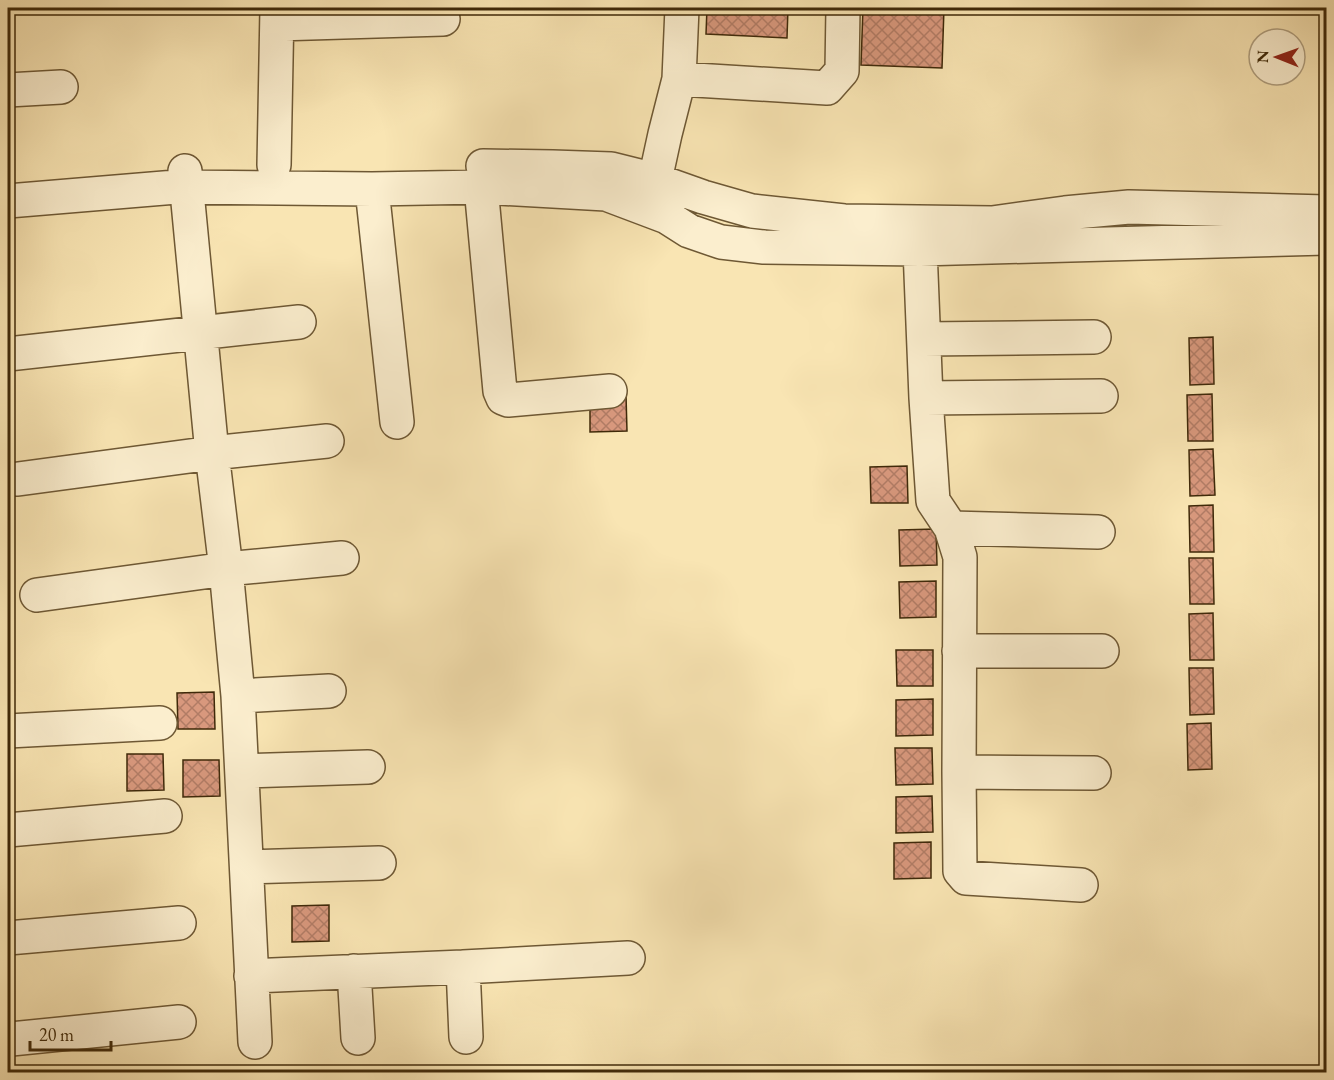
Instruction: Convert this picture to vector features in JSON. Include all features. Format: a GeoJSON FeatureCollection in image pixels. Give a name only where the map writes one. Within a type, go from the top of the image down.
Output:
{"type":"FeatureCollection","features":[{"type":"Feature","properties":{"kind":"street"},"geometry":{"type":"LineString","coordinates":[[655,180],[679,79],[682,8]]}},
{"type":"Feature","properties":{"kind":"street"},"geometry":{"type":"LineString","coordinates":[[679,79],[827,87],[842,71],[843,8]]}},
{"type":"Feature","properties":{"kind":"street"},"geometry":{"type":"LineString","coordinates":[[274,165],[277,16],[443,19]]}},
{"type":"Feature","properties":{"kind":"street"},"geometry":{"type":"LineString","coordinates":[[8,90],[61,87]]}},
{"type":"Feature","properties":{"kind":"street"},"geometry":{"type":"LineString","coordinates":[[8,201],[186,179],[274,165],[553,166],[611,169],[619,185],[689,231],[721,242],[764,247],[920,249],[1326,238]]}},
{"type":"Feature","properties":{"kind":"street"},"geometry":{"type":"LineString","coordinates":[[186,179],[238,696],[255,1042]]}},
{"type":"Feature","properties":{"kind":"street"},"geometry":{"type":"LineString","coordinates":[[8,183],[186,179],[372,189],[481,187],[606,194],[619,185],[655,180],[752,211],[844,221],[992,223],[1130,207],[1326,212]]}},
{"type":"Feature","properties":{"kind":"street"},"geometry":{"type":"LineString","coordinates":[[481,187],[500,392],[503,398],[508,400],[610,391]]}},
{"type":"Feature","properties":{"kind":"street"},"geometry":{"type":"LineString","coordinates":[[372,189],[397,422]]}},
{"type":"Feature","properties":{"kind":"street"},"geometry":{"type":"LineString","coordinates":[[702,196],[738,244]]}},
{"type":"Feature","properties":{"kind":"street"},"geometry":{"type":"LineString","coordinates":[[920,249],[933,501],[951,528],[960,557],[958,772],[960,871],[966,878],[1081,885]]}},
{"type":"Feature","properties":{"kind":"street"},"geometry":{"type":"LineString","coordinates":[[8,354],[299,322]]}},
{"type":"Feature","properties":{"kind":"street"},"geometry":{"type":"LineString","coordinates":[[924,339],[1094,336]]}},
{"type":"Feature","properties":{"kind":"street"},"geometry":{"type":"LineString","coordinates":[[926,398],[1101,396]]}},
{"type":"Feature","properties":{"kind":"street"},"geometry":{"type":"LineString","coordinates":[[18,479],[212,453],[327,441]]}},
{"type":"Feature","properties":{"kind":"street"},"geometry":{"type":"LineString","coordinates":[[951,528],[1098,532]]}},
{"type":"Feature","properties":{"kind":"street"},"geometry":{"type":"LineString","coordinates":[[37,595],[226,570],[342,558]]}},
{"type":"Feature","properties":{"kind":"street"},"geometry":{"type":"LineString","coordinates":[[959,651],[1102,651]]}},
{"type":"Feature","properties":{"kind":"street"},"geometry":{"type":"LineString","coordinates":[[238,696],[329,691]]}},
{"type":"Feature","properties":{"kind":"street"},"geometry":{"type":"LineString","coordinates":[[8,731],[160,723]]}},
{"type":"Feature","properties":{"kind":"street"},"geometry":{"type":"LineString","coordinates":[[242,771],[368,767]]}},
{"type":"Feature","properties":{"kind":"street"},"geometry":{"type":"LineString","coordinates":[[958,772],[1094,773]]}},
{"type":"Feature","properties":{"kind":"street"},"geometry":{"type":"LineString","coordinates":[[8,830],[165,816]]}},
{"type":"Feature","properties":{"kind":"street"},"geometry":{"type":"LineString","coordinates":[[247,867],[379,863]]}},
{"type":"Feature","properties":{"kind":"street"},"geometry":{"type":"LineString","coordinates":[[8,938],[179,922]]}},
{"type":"Feature","properties":{"kind":"street"},"geometry":{"type":"LineString","coordinates":[[251,976],[463,968],[628,958]]}},
{"type":"Feature","properties":{"kind":"street"},"geometry":{"type":"LineString","coordinates":[[463,968],[466,1037]]}},
{"type":"Feature","properties":{"kind":"street"},"geometry":{"type":"LineString","coordinates":[[354,972],[358,1038]]}},
{"type":"Feature","properties":{"kind":"street"},"geometry":{"type":"LineString","coordinates":[[8,1037],[11,1039],[179,1022]]}},
{"type":"Feature","properties":{"kind":"building"},"geometry":{"type":"Polygon","coordinates":[[[707,8],[788,8],[787,38],[706,34],[707,8]]]}},
{"type":"Feature","properties":{"kind":"building"},"geometry":{"type":"Polygon","coordinates":[[[863,8],[944,8],[942,68],[861,65],[863,8]]]}},
{"type":"Feature","properties":{"kind":"building"},"geometry":{"type":"Polygon","coordinates":[[[1213,337],[1214,384],[1190,385],[1189,338],[1213,337]]]}},
{"type":"Feature","properties":{"kind":"building"},"geometry":{"type":"Polygon","coordinates":[[[1212,394],[1213,441],[1188,441],[1187,395],[1212,394]]]}},
{"type":"Feature","properties":{"kind":"building"},"geometry":{"type":"Polygon","coordinates":[[[626,395],[627,431],[590,432],[590,396],[626,395]]]}},
{"type":"Feature","properties":{"kind":"building"},"geometry":{"type":"Polygon","coordinates":[[[1213,449],[1215,495],[1190,496],[1189,450],[1213,449]]]}},
{"type":"Feature","properties":{"kind":"building"},"geometry":{"type":"Polygon","coordinates":[[[907,466],[908,503],[871,503],[870,467],[907,466]]]}},
{"type":"Feature","properties":{"kind":"building"},"geometry":{"type":"Polygon","coordinates":[[[1213,505],[1214,552],[1190,552],[1189,506],[1213,505]]]}},
{"type":"Feature","properties":{"kind":"building"},"geometry":{"type":"Polygon","coordinates":[[[936,529],[937,565],[900,566],[899,530],[936,529]]]}},
{"type":"Feature","properties":{"kind":"building"},"geometry":{"type":"Polygon","coordinates":[[[1189,558],[1213,558],[1214,604],[1190,604],[1189,558]]]}},
{"type":"Feature","properties":{"kind":"building"},"geometry":{"type":"Polygon","coordinates":[[[936,581],[936,617],[900,618],[899,582],[936,581]]]}},
{"type":"Feature","properties":{"kind":"building"},"geometry":{"type":"Polygon","coordinates":[[[1213,613],[1214,660],[1190,660],[1189,614],[1213,613]]]}},
{"type":"Feature","properties":{"kind":"building"},"geometry":{"type":"Polygon","coordinates":[[[896,650],[933,650],[933,686],[897,686],[896,650]]]}},
{"type":"Feature","properties":{"kind":"building"},"geometry":{"type":"Polygon","coordinates":[[[1189,668],[1213,668],[1214,714],[1190,715],[1189,668]]]}},
{"type":"Feature","properties":{"kind":"building"},"geometry":{"type":"Polygon","coordinates":[[[214,692],[215,729],[178,729],[177,693],[214,692]]]}},
{"type":"Feature","properties":{"kind":"building"},"geometry":{"type":"Polygon","coordinates":[[[933,699],[933,735],[896,736],[896,700],[933,699]]]}},
{"type":"Feature","properties":{"kind":"building"},"geometry":{"type":"Polygon","coordinates":[[[1211,723],[1212,769],[1188,770],[1187,724],[1211,723]]]}},
{"type":"Feature","properties":{"kind":"building"},"geometry":{"type":"Polygon","coordinates":[[[895,748],[932,748],[933,784],[896,785],[895,748]]]}},
{"type":"Feature","properties":{"kind":"building"},"geometry":{"type":"Polygon","coordinates":[[[127,754],[163,754],[164,790],[127,791],[127,754]]]}},
{"type":"Feature","properties":{"kind":"building"},"geometry":{"type":"Polygon","coordinates":[[[183,760],[219,760],[220,796],[183,797],[183,760]]]}},
{"type":"Feature","properties":{"kind":"building"},"geometry":{"type":"Polygon","coordinates":[[[932,796],[933,832],[896,833],[896,797],[932,796]]]}},
{"type":"Feature","properties":{"kind":"building"},"geometry":{"type":"Polygon","coordinates":[[[931,842],[931,878],[894,879],[894,843],[931,842]]]}},
{"type":"Feature","properties":{"kind":"building"},"geometry":{"type":"Polygon","coordinates":[[[329,905],[329,941],[292,942],[292,906],[329,905]]]}}]}
